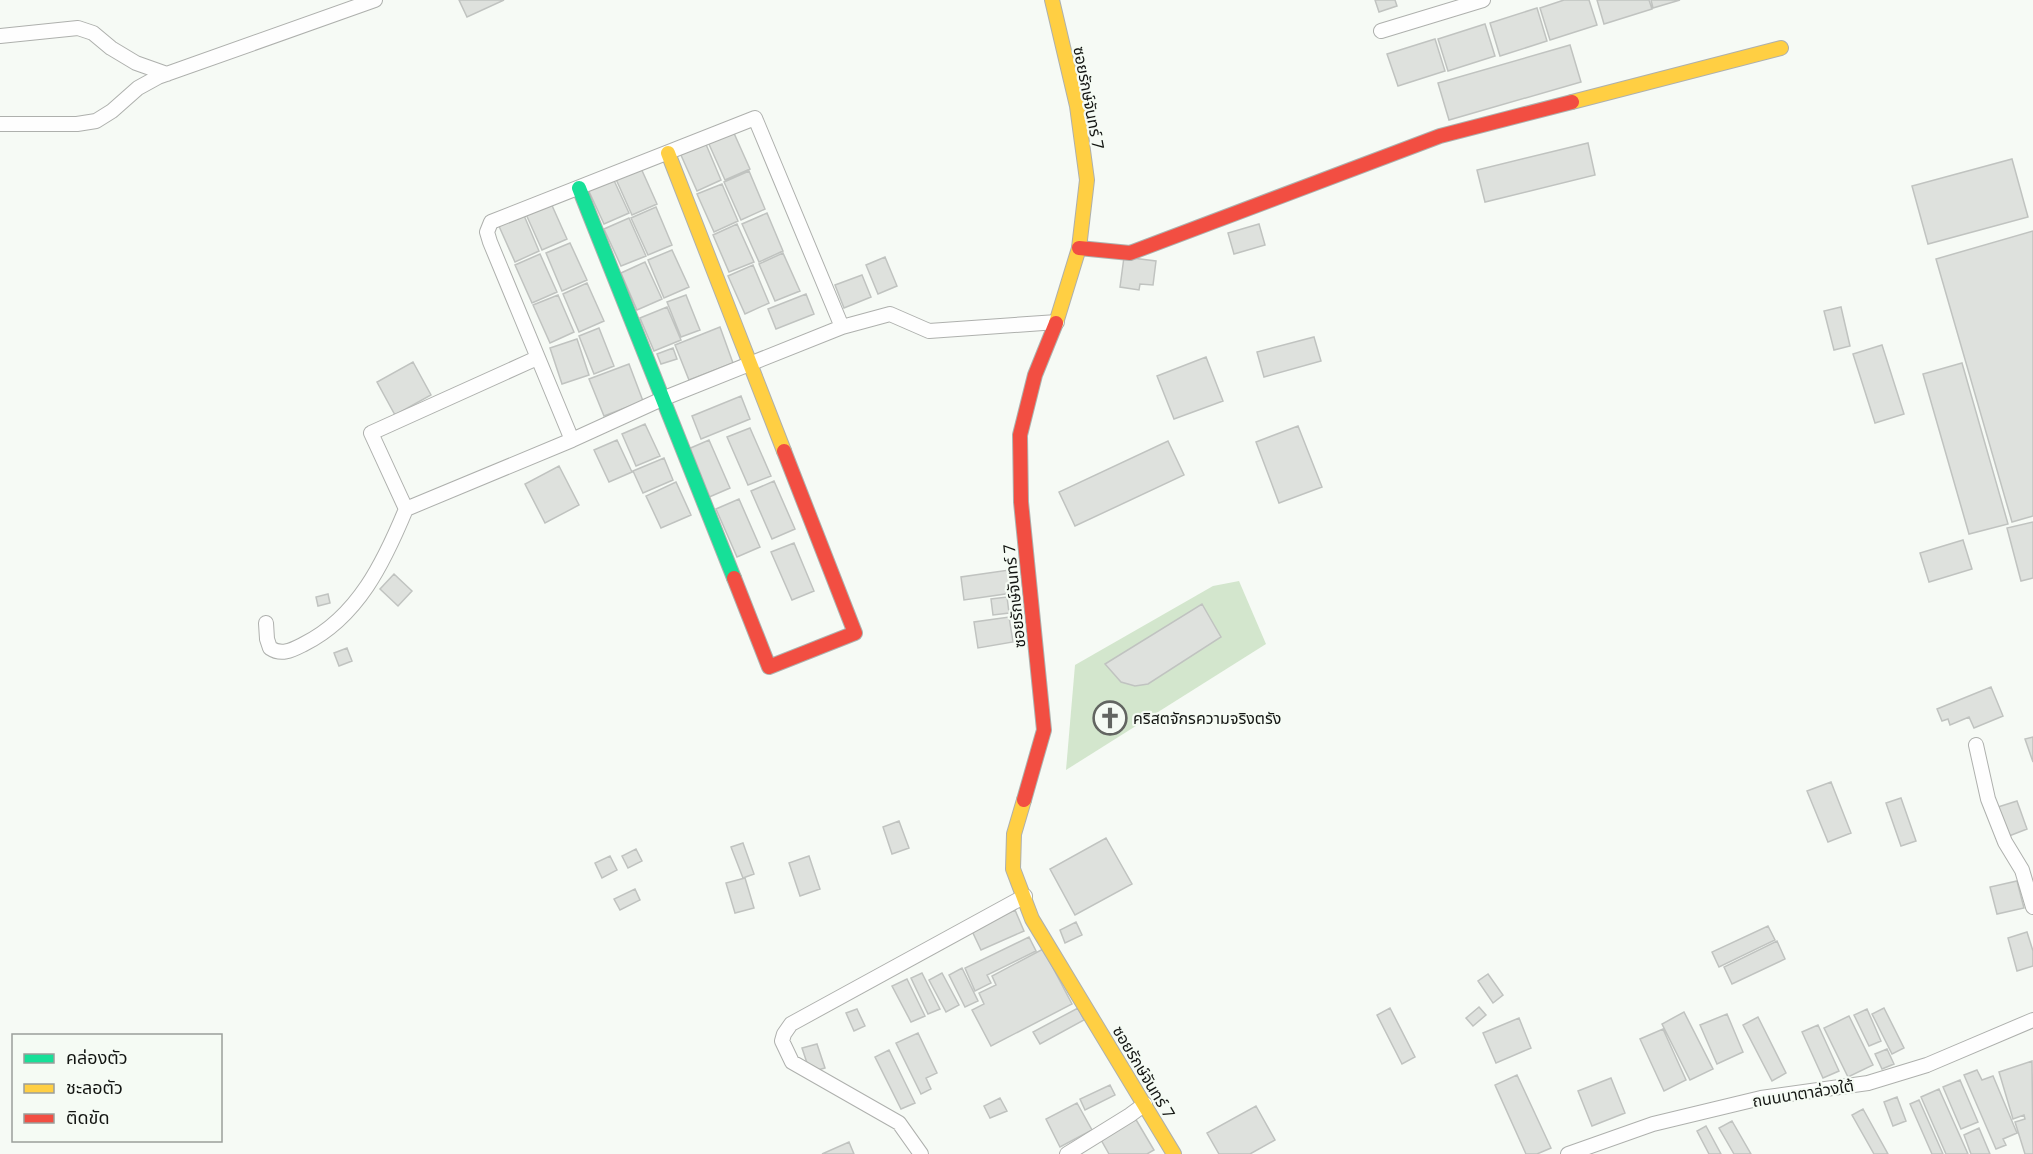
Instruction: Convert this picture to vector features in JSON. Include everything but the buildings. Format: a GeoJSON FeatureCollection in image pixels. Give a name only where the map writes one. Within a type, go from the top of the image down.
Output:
{"type":"FeatureCollection","features":[{"type":"Feature","properties":{"kind":"street"},"geometry":{"type":"LineString","coordinates":[[0,124],[77,124],[96,121],[112,111],[138,88],[167,74],[375,0]]}},
{"type":"Feature","properties":{"kind":"street","name":"ซอยรักษ์จันทร์ 7"},"geometry":{"type":"LineString","coordinates":[[1052,0],[1077,106],[1087,180],[1079,249],[1057,322],[1035,375],[1020,435],[1021,502],[1044,730],[1014,834],[1013,869],[1032,919],[1174,1154]]}},
{"type":"Feature","properties":{"kind":"street"},"geometry":{"type":"LineString","coordinates":[[1381,31],[1483,0]]}},
{"type":"Feature","properties":{"kind":"street"},"geometry":{"type":"LineString","coordinates":[[0,36],[78,28],[93,33],[111,48],[136,63],[167,74]]}},
{"type":"Feature","properties":{"kind":"street"},"geometry":{"type":"LineString","coordinates":[[1079,249],[1130,253],[1440,136],[1781,48]]}},
{"type":"Feature","properties":{"kind":"street"},"geometry":{"type":"LineString","coordinates":[[572,440],[489,242],[487,232],[490,222],[755,118],[842,327]]}},
{"type":"Feature","properties":{"kind":"street"},"geometry":{"type":"LineString","coordinates":[[579,188],[769,667],[855,633],[668,153]]}},
{"type":"Feature","properties":{"kind":"street"},"geometry":{"type":"LineString","coordinates":[[405,509],[572,440],[662,399],[842,327],[890,314],[929,331],[1057,322]]}},
{"type":"Feature","properties":{"kind":"street"},"geometry":{"type":"LineString","coordinates":[[266,622],[270,648],[281,653],[317,637],[342,618],[368,587],[388,552],[405,509],[371,433],[537,358]]}},
{"type":"Feature","properties":{"kind":"street"},"geometry":{"type":"LineString","coordinates":[[1976,745],[1988,799],[2005,842],[2022,870],[2033,907]]}},
{"type":"Feature","properties":{"kind":"street"},"geometry":{"type":"LineString","coordinates":[[921,1154],[899,1123],[792,1062],[782,1041],[784,1034],[791,1024],[1025,896]]}},
{"type":"Feature","properties":{"kind":"street","name":"ถนนนาตาล่วงใต้"},"geometry":{"type":"LineString","coordinates":[[1568,1154],[1653,1124],[1761,1098],[1868,1083],[1927,1065],[2033,1022]]}},
{"type":"Feature","properties":{"kind":"street"},"geometry":{"type":"LineString","coordinates":[[1067,1154],[1145,1104]]}},
{"type":"Feature","properties":{"kind":"green space","name":"คริสตจักรความจริงตรัง"},"geometry":{"type":"Polygon","coordinates":[[[1239,581],[1266,644],[1066,770],[1075,665],[1213,586],[1239,581]]]}},
{"type":"Feature","properties":{"kind":"traffic: fast"},"geometry":{"type":"LineString","coordinates":[[579,188],[734,578]]}},
{"type":"Feature","properties":{"kind":"traffic: slow"},"geometry":{"type":"LineString","coordinates":[[1052,0],[1077,106],[1087,180],[1079,248],[1056,323]]}},
{"type":"Feature","properties":{"kind":"traffic: slow"},"geometry":{"type":"LineString","coordinates":[[1572,102],[1781,48]]}},
{"type":"Feature","properties":{"kind":"traffic: slow"},"geometry":{"type":"LineString","coordinates":[[668,153],[784,451]]}},
{"type":"Feature","properties":{"kind":"traffic: slow"},"geometry":{"type":"LineString","coordinates":[[1024,800],[1014,834],[1013,869],[1032,919],[1174,1154]]}},
{"type":"Feature","properties":{"kind":"traffic: jam"},"geometry":{"type":"LineString","coordinates":[[1079,248],[1130,253],[1440,136],[1572,102]]}},
{"type":"Feature","properties":{"kind":"traffic: jam"},"geometry":{"type":"LineString","coordinates":[[1024,800],[1044,730],[1021,502],[1020,435],[1035,375],[1056,323]]}},
{"type":"Feature","properties":{"kind":"traffic: jam"},"geometry":{"type":"LineString","coordinates":[[734,578],[769,667],[855,633],[784,451]]}},
{"type":"Feature","properties":{"kind":"place","name":"คริสตจักรความจริงตรัง"},"geometry":{"type":"Point","coordinates":[1110,718]}}]}
